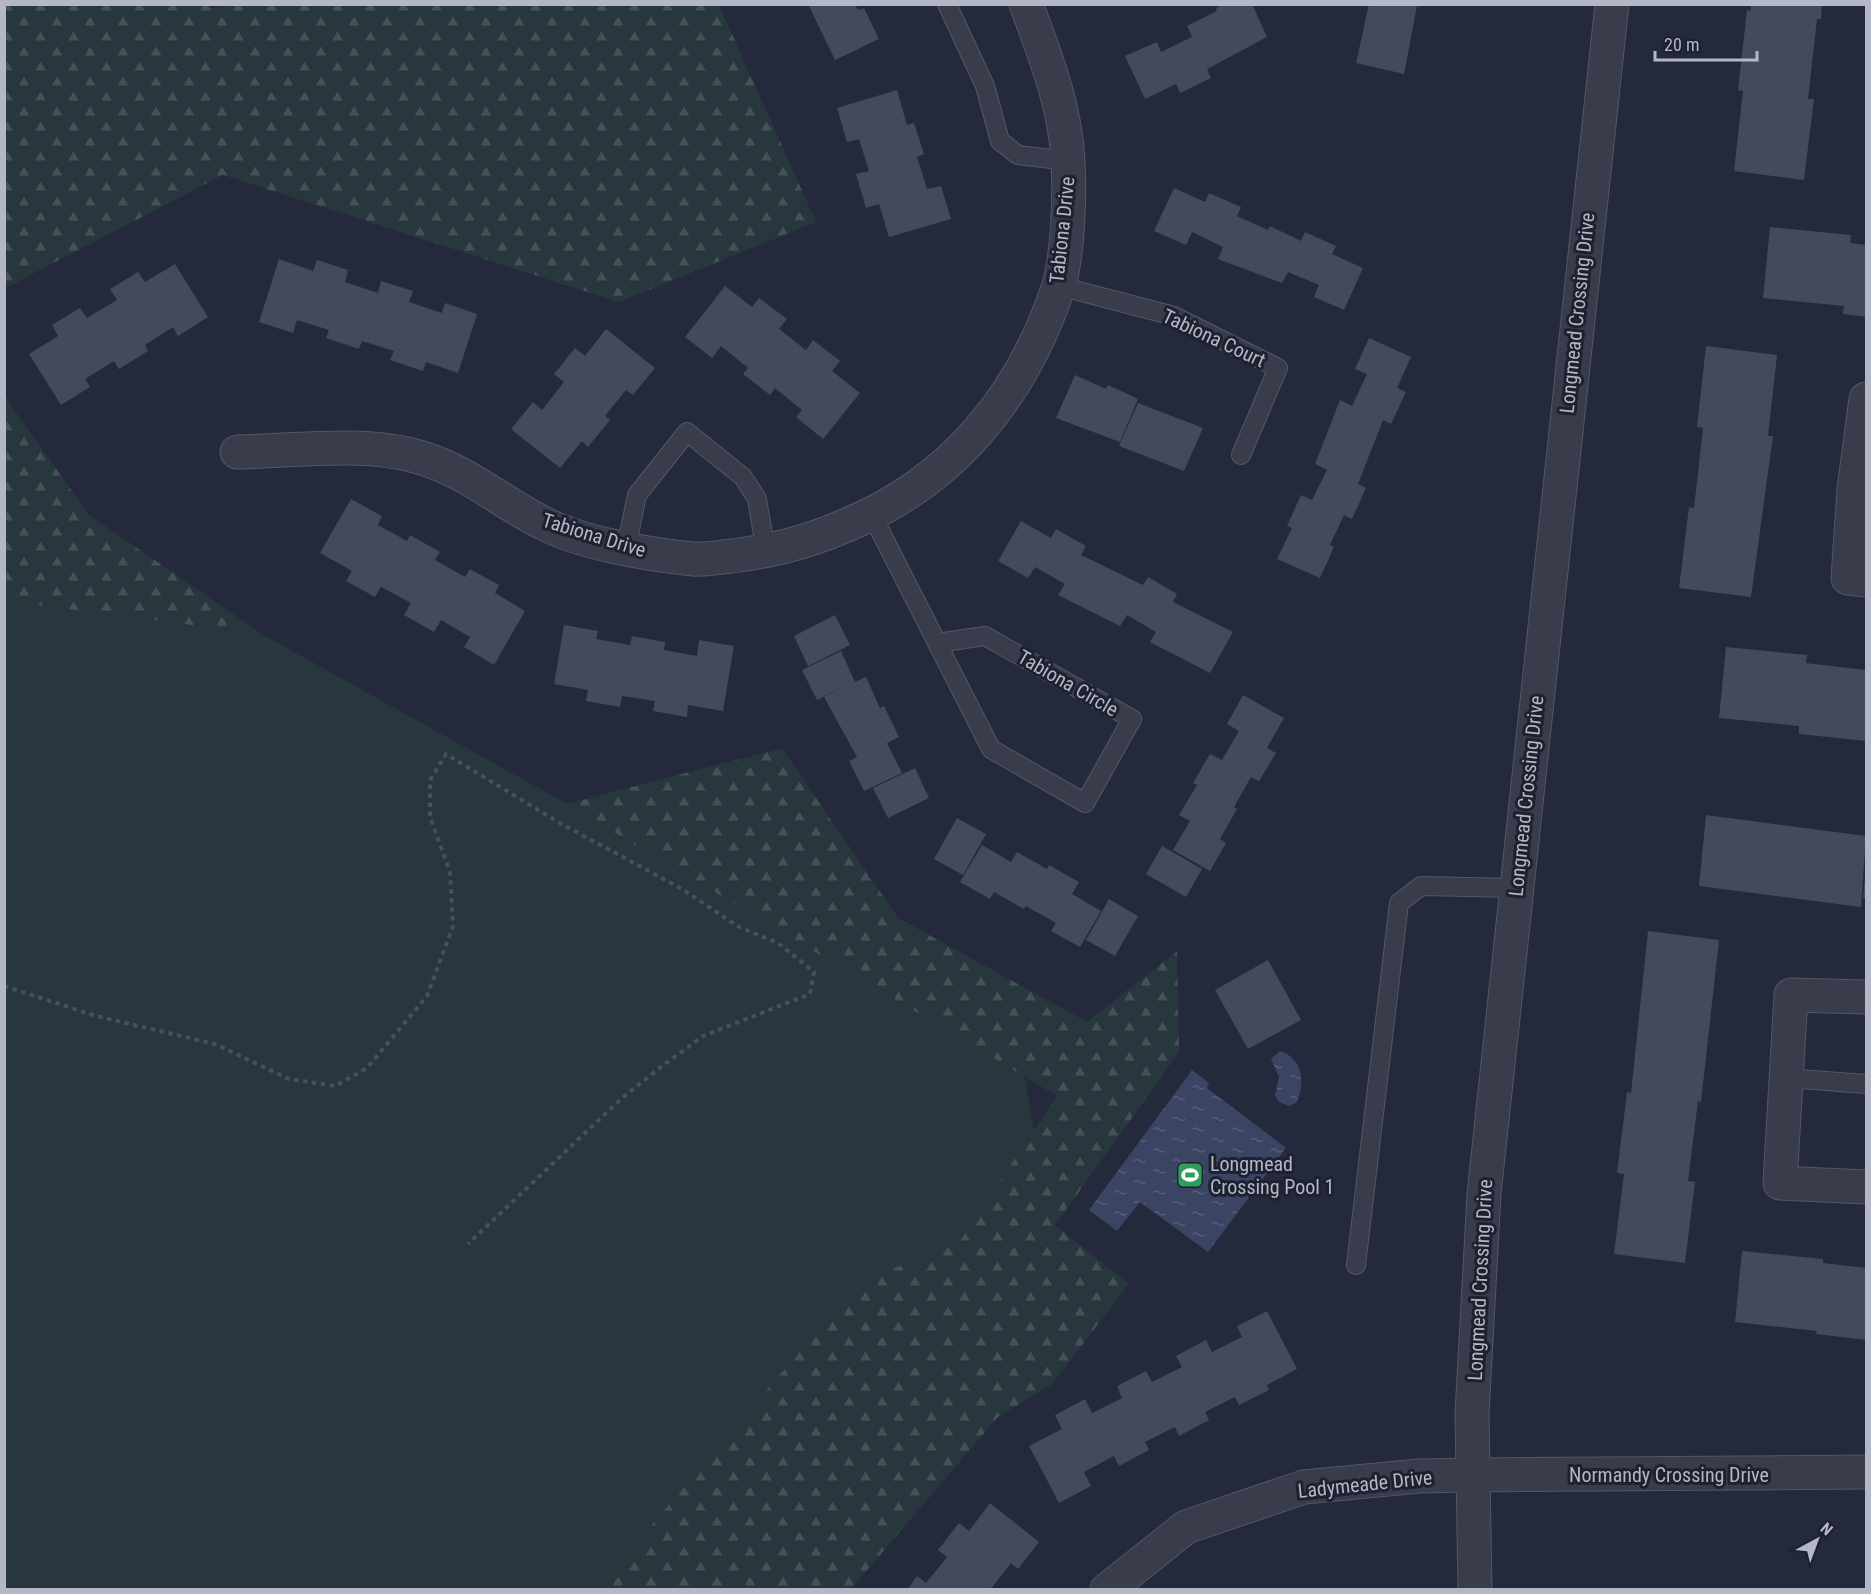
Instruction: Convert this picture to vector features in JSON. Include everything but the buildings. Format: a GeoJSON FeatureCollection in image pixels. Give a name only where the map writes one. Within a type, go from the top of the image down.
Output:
{"type":"FeatureCollection","features":[{"type":"Feature","properties":{"kind":"street","name":"Longmead Crossing Drive"},"geometry":{"type":"LineString","coordinates":[[1475,1590],[1471,1475],[1484,1194],[1612,4]]}},
{"type":"Feature","properties":{"kind":"street","name":"Tabiona Drive"},"geometry":{"type":"LineString","coordinates":[[237,452],[382,449],[431,461],[548,526],[626,549],[699,560],[766,552],[810,541],[873,515],[917,489],[961,451],[995,414],[1030,355],[1059,286],[1068,199],[1068,161],[1052,76],[1027,5]]}},
{"type":"Feature","properties":{"kind":"street"},"geometry":{"type":"LineString","coordinates":[[1866,399],[1860,489],[1848,578],[1866,580]]}},
{"type":"Feature","properties":{"kind":"street"},"geometry":{"type":"LineString","coordinates":[[1866,997],[1791,995],[1780,1183],[1866,1187]]}},
{"type":"Feature","properties":{"kind":"street","name":"Normandy Crossing Drive"},"geometry":{"type":"LineString","coordinates":[[1471,1475],[1866,1472]]}},
{"type":"Feature","properties":{"kind":"street","name":"Ladymeade Drive"},"geometry":{"type":"LineString","coordinates":[[1107,1590],[1186,1527],[1304,1487],[1419,1476],[1471,1475]]}},
{"type":"Feature","properties":{"kind":"lane"},"geometry":{"type":"LineString","coordinates":[[947,4],[985,86],[1000,141],[1018,155],[1068,161]]}},
{"type":"Feature","properties":{"kind":"lane","name":"Tabiona Court"},"geometry":{"type":"LineString","coordinates":[[1059,286],[1174,316],[1278,368],[1241,455]]}},
{"type":"Feature","properties":{"kind":"lane"},"geometry":{"type":"LineString","coordinates":[[626,549],[637,495],[687,432],[743,477],[757,499],[766,552]]}},
{"type":"Feature","properties":{"kind":"lane","name":"Tabiona Circle"},"geometry":{"type":"LineString","coordinates":[[873,515],[937,643],[991,749],[1084,803],[1132,720],[986,636],[937,643]]}},
{"type":"Feature","properties":{"kind":"lane"},"geometry":{"type":"LineString","coordinates":[[1356,1265],[1399,903],[1421,886],[1516,888]]}},
{"type":"Feature","properties":{"kind":"lane"},"geometry":{"type":"LineString","coordinates":[[1786,1078],[1866,1084]]}},
{"type":"Feature","properties":{"kind":"path"},"geometry":{"type":"LineString","coordinates":[[4,986],[96,1016],[215,1044],[289,1079],[335,1086],[367,1068],[427,996],[453,926],[450,872],[430,817],[430,780],[446,754],[558,822],[682,889],[739,927],[778,943],[814,972],[810,994],[703,1036],[661,1067],[623,1097],[468,1244]]}},
{"type":"Feature","properties":{"kind":"green space"},"geometry":{"type":"Polygon","coordinates":[[[205,4],[211,8],[236,4],[719,5],[816,222],[619,302],[223,175],[5,288],[5,5],[205,4]]]}},
{"type":"Feature","properties":{"kind":"green space"},"geometry":{"type":"Polygon","coordinates":[[[5,397],[89,515],[262,634],[5,601],[5,397]]]}},
{"type":"Feature","properties":{"kind":"green space"},"geometry":{"type":"Polygon","coordinates":[[[5,601],[262,634],[1021,1056],[1049,1214],[744,1589],[5,1590],[5,601]]]}},
{"type":"Feature","properties":{"kind":"green space"},"geometry":{"type":"Polygon","coordinates":[[[782,748],[898,918],[1087,1022],[1177,951],[1179,1052],[1055,1225],[1129,1284],[1052,1384],[998,1417],[851,1589],[597,1589],[860,1281],[958,1244],[1057,1096],[567,804],[782,748]]]}},
{"type":"Feature","properties":{"kind":"water"},"geometry":{"type":"Polygon","coordinates":[[[1280,1051],[1294,1059],[1300,1072],[1299,1096],[1296,1103],[1289,1106],[1279,1102],[1275,1096],[1279,1077],[1271,1059],[1280,1051]]]}},
{"type":"Feature","properties":{"kind":"water","name":"Longmead Crossing Pool 1"},"geometry":{"type":"Polygon","coordinates":[[[1192,1070],[1209,1083],[1207,1088],[1286,1148],[1208,1252],[1140,1202],[1117,1231],[1089,1210],[1192,1070]]]}},
{"type":"Feature","properties":{"kind":"place","name":"Longmead Crossing Pool 1"},"geometry":{"type":"Point","coordinates":[1190,1175]}}]}
